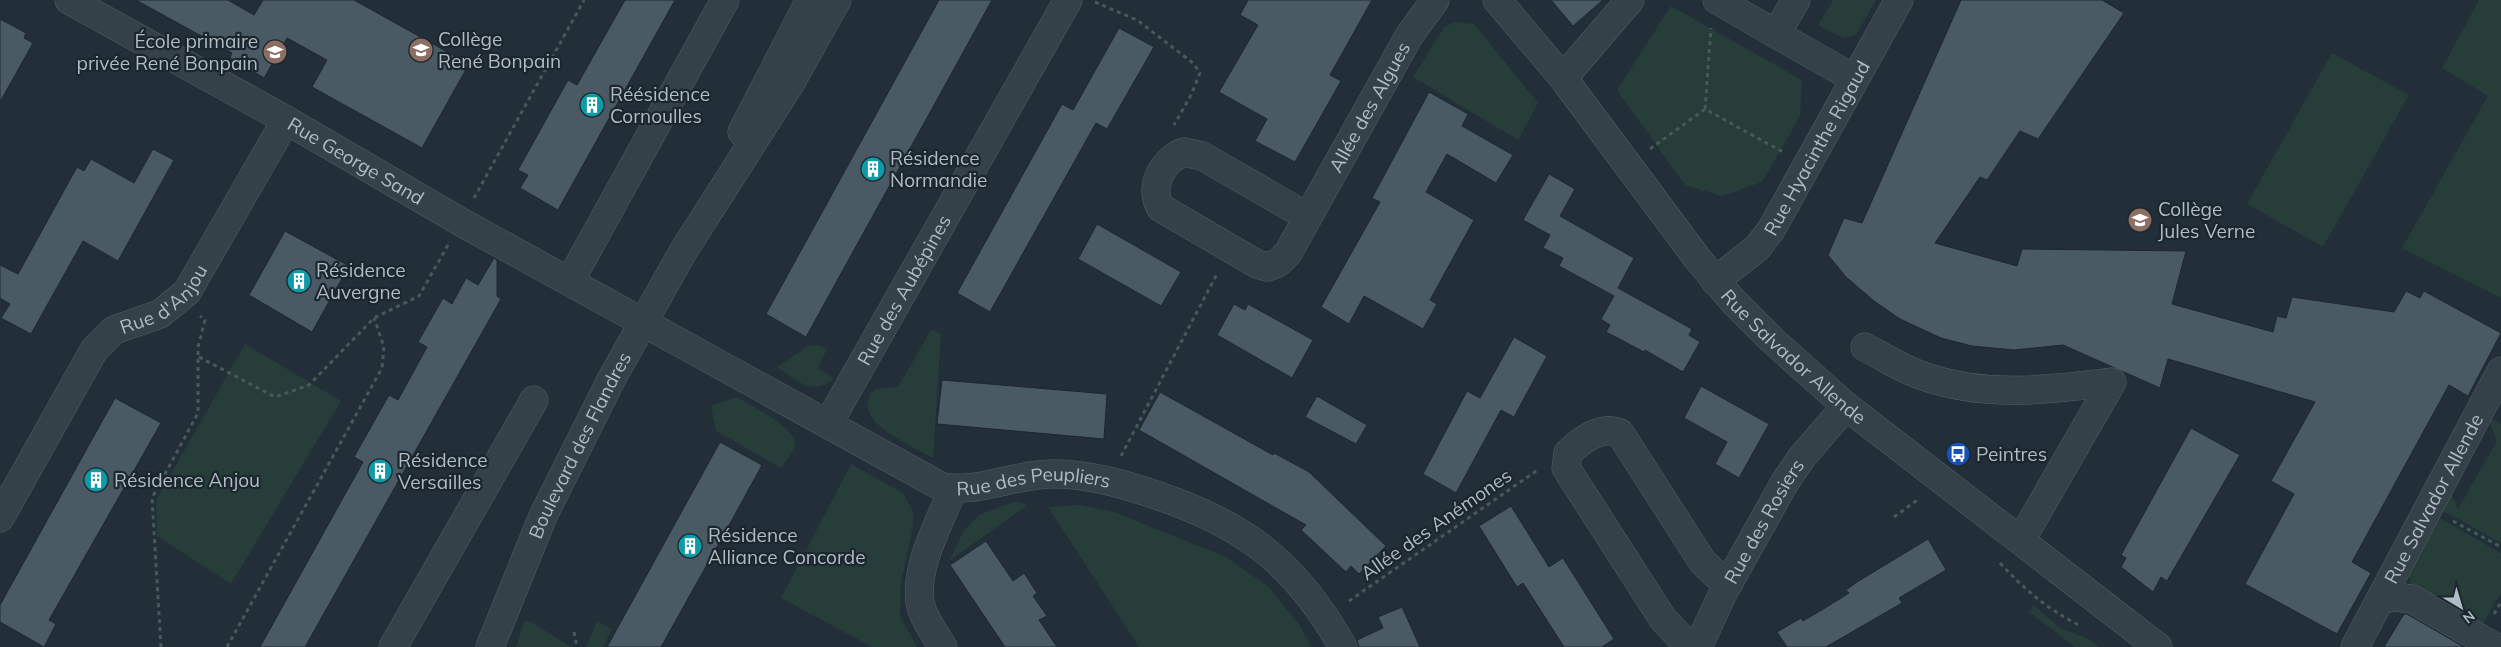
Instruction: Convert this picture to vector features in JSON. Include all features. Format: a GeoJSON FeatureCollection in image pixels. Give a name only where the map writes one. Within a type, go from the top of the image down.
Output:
{"type":"FeatureCollection","features":[{"type":"Feature","properties":{"kind":"street","name":"Rue George Sand"},"geometry":{"type":"LineString","coordinates":[[69,0],[286,120],[461,222],[644,321]]}},
{"type":"Feature","properties":{"kind":"street"},"geometry":{"type":"LineString","coordinates":[[570,281],[725,0]]}},
{"type":"Feature","properties":{"kind":"street","name":"Boulevard des Flandres"},"geometry":{"type":"LineString","coordinates":[[684,250],[770,75],[810,0]]}},
{"type":"Feature","properties":{"kind":"street","name":"Boulevard des Flandres"},"geometry":{"type":"LineString","coordinates":[[490,647],[547,509],[592,417],[684,250],[790,84],[837,0]]}},
{"type":"Feature","properties":{"kind":"street","name":"Rue des Aubépines"},"geometry":{"type":"LineString","coordinates":[[828,424],[1068,0]]}},
{"type":"Feature","properties":{"kind":"street","name":"Allée des Algues"},"geometry":{"type":"LineString","coordinates":[[1308,217],[1202,156],[1184,152],[1173,157],[1156,184],[1156,197],[1161,208],[1262,266],[1272,266],[1288,253],[1409,36],[1435,0]]}},
{"type":"Feature","properties":{"kind":"street","name":"Rue Salvador Allende"},"geometry":{"type":"LineString","coordinates":[[1497,0],[1526,31],[1563,78],[1715,281],[1772,340],[1846,406],[2158,647]]}},
{"type":"Feature","properties":{"kind":"street"},"geometry":{"type":"LineString","coordinates":[[1563,78],[1630,0]]}},
{"type":"Feature","properties":{"kind":"street"},"geometry":{"type":"LineString","coordinates":[[1776,34],[1796,0]]}},
{"type":"Feature","properties":{"kind":"street","name":"Rue Hyacinthe Rigaud"},"geometry":{"type":"LineString","coordinates":[[1715,281],[1765,240],[1899,0]]}},
{"type":"Feature","properties":{"kind":"street"},"geometry":{"type":"LineString","coordinates":[[1714,10],[1776,34],[1854,79]]}},
{"type":"Feature","properties":{"kind":"street","name":"Rue d'Anjou"},"geometry":{"type":"LineString","coordinates":[[0,518],[100,342],[114,330],[160,314],[179,300],[194,284],[286,120]]}},
{"type":"Feature","properties":{"kind":"street","name":"Rue des Peupliers"},"geometry":{"type":"LineString","coordinates":[[644,321],[932,482],[953,489],[980,488],[1026,477],[1052,474],[1108,482],[1174,501],[1232,527],[1280,562],[1306,589],[1343,647]]}},
{"type":"Feature","properties":{"kind":"street"},"geometry":{"type":"LineString","coordinates":[[1865,347],[1922,376],[1972,388],[2033,391],[2112,382],[2021,540]]}},
{"type":"Feature","properties":{"kind":"street","name":"Rue Salvador Allende"},"geometry":{"type":"LineString","coordinates":[[2355,647],[2501,372]]}},
{"type":"Feature","properties":{"kind":"street"},"geometry":{"type":"LineString","coordinates":[[393,647],[534,400]]}},
{"type":"Feature","properties":{"kind":"street","name":"Rue des Rosiers"},"geometry":{"type":"LineString","coordinates":[[1697,647],[1710,618],[1786,482],[1802,457],[1846,406]]}},
{"type":"Feature","properties":{"kind":"street"},"geometry":{"type":"LineString","coordinates":[[1697,647],[1681,638],[1663,619],[1566,468],[1565,460],[1573,448],[1599,432],[1608,430],[1620,433],[1702,561],[1715,574],[1730,581]]}},
{"type":"Feature","properties":{"kind":"street"},"geometry":{"type":"LineString","coordinates":[[943,647],[926,621],[922,608],[919,584],[927,555],[953,489]]}},
{"type":"Feature","properties":{"kind":"street","name":"Rue Salvador Allende"},"geometry":{"type":"LineString","coordinates":[[2380,600],[2394,597],[2412,599],[2495,647]]}},
{"type":"Feature","properties":{"kind":"street"},"geometry":{"type":"LineString","coordinates":[[409,618],[414,647]]}},
{"type":"Feature","properties":{"kind":"path"},"geometry":{"type":"LineString","coordinates":[[199,357],[275,397],[309,385],[374,318],[418,296],[584,0]]}},
{"type":"Feature","properties":{"kind":"path"},"geometry":{"type":"LineString","coordinates":[[1628,166],[1705,109],[1714,10]]}},
{"type":"Feature","properties":{"kind":"path"},"geometry":{"type":"LineString","coordinates":[[1705,109],[1807,165]]}},
{"type":"Feature","properties":{"kind":"path"},"geometry":{"type":"LineString","coordinates":[[1108,482],[1231,249]]}},
{"type":"Feature","properties":{"kind":"path"},"geometry":{"type":"LineString","coordinates":[[160,647],[152,498],[198,413],[198,347],[205,320],[179,300]]}},
{"type":"Feature","properties":{"kind":"path"},"geometry":{"type":"LineString","coordinates":[[227,647],[382,368],[384,347],[374,318]]}},
{"type":"Feature","properties":{"kind":"path","name":"Allée des Anémones"},"geometry":{"type":"LineString","coordinates":[[1326,618],[1532,474],[1551,464],[1565,460]]}},
{"type":"Feature","properties":{"kind":"path"},"geometry":{"type":"LineString","coordinates":[[1894,518],[1920,498]]}},
{"type":"Feature","properties":{"kind":"path"},"geometry":{"type":"LineString","coordinates":[[2429,508],[2501,547]]}},
{"type":"Feature","properties":{"kind":"path"},"geometry":{"type":"LineString","coordinates":[[574,632],[577,647]]}},
{"type":"Feature","properties":{"kind":"green space"},"geometry":{"type":"Polygon","coordinates":[[[1833,0],[1876,0],[1856,35],[1843,38],[1818,25],[1833,0]]]}},
{"type":"Feature","properties":{"kind":"green space"},"geometry":{"type":"Polygon","coordinates":[[[2479,0],[2501,0],[2501,298],[2402,248],[2488,96],[2442,68],[2479,0]]]}},
{"type":"Feature","properties":{"kind":"green space"},"geometry":{"type":"Polygon","coordinates":[[[1671,6],[1802,80],[1800,116],[1762,182],[1722,196],[1685,185],[1617,90],[1671,6]]]}},
{"type":"Feature","properties":{"kind":"green space"},"geometry":{"type":"Polygon","coordinates":[[[1455,22],[1474,24],[1538,103],[1518,140],[1413,77],[1444,27],[1455,22]]]}},
{"type":"Feature","properties":{"kind":"green space"},"geometry":{"type":"Polygon","coordinates":[[[2332,53],[2409,95],[2323,247],[2247,204],[2332,53]]]}},
{"type":"Feature","properties":{"kind":"green space"},"geometry":{"type":"Polygon","coordinates":[[[931,330],[941,334],[933,458],[885,431],[875,421],[869,411],[868,400],[875,389],[898,387],[931,330]]]}},
{"type":"Feature","properties":{"kind":"green space"},"geometry":{"type":"Polygon","coordinates":[[[245,344],[341,401],[231,584],[157,536],[156,500],[245,344]]]}},
{"type":"Feature","properties":{"kind":"green space"},"geometry":{"type":"Polygon","coordinates":[[[819,345],[827,349],[818,368],[834,378],[826,384],[819,387],[805,385],[777,367],[808,346],[819,345]]]}},
{"type":"Feature","properties":{"kind":"green space"},"geometry":{"type":"Polygon","coordinates":[[[737,397],[781,424],[794,438],[794,448],[781,468],[716,431],[711,406],[737,397]]]}},
{"type":"Feature","properties":{"kind":"green space"},"geometry":{"type":"Polygon","coordinates":[[[2487,416],[2501,424],[2501,543],[2436,507],[2447,485],[2458,509],[2497,441],[2487,416]]]}},
{"type":"Feature","properties":{"kind":"green space"},"geometry":{"type":"Polygon","coordinates":[[[851,464],[903,493],[914,514],[911,538],[901,582],[900,616],[917,647],[872,647],[781,598],[851,464]]]}},
{"type":"Feature","properties":{"kind":"green space"},"geometry":{"type":"Polygon","coordinates":[[[1016,501],[1028,505],[949,561],[964,530],[979,515],[1016,501]]]}},
{"type":"Feature","properties":{"kind":"green space"},"geometry":{"type":"Polygon","coordinates":[[[1080,505],[1114,512],[1226,557],[1269,587],[1300,626],[1312,647],[1139,647],[1048,507],[1080,505]]]}},
{"type":"Feature","properties":{"kind":"green space"},"geometry":{"type":"Polygon","coordinates":[[[2436,516],[2501,553],[2501,592],[2482,626],[2411,584],[2407,568],[2436,516]]]}},
{"type":"Feature","properties":{"kind":"green space"},"geometry":{"type":"Polygon","coordinates":[[[2034,605],[2060,628],[2087,638],[2099,647],[2075,647],[2029,612],[2034,605]]]}},
{"type":"Feature","properties":{"kind":"green space"},"geometry":{"type":"Polygon","coordinates":[[[524,621],[530,621],[571,647],[516,647],[524,621]]]}},
{"type":"Feature","properties":{"kind":"green space"},"geometry":{"type":"Polygon","coordinates":[[[597,621],[612,629],[603,647],[586,647],[597,621]]]}},
{"type":"Feature","properties":{"kind":"building"},"geometry":{"type":"Polygon","coordinates":[[[136,0],[228,0],[254,15],[263,0],[354,0],[469,64],[422,148],[312,87],[327,60],[287,38],[264,78],[230,58],[232,53],[136,0]]]}},
{"type":"Feature","properties":{"kind":"building","name":"Réésidence Cornoulles"},"geometry":{"type":"Polygon","coordinates":[[[625,0],[675,0],[558,210],[520,188],[528,175],[518,170],[568,80],[577,85],[625,0]]]}},
{"type":"Feature","properties":{"kind":"building","name":"Résidence Normandie"},"geometry":{"type":"Polygon","coordinates":[[[939,0],[992,0],[806,337],[766,314],[939,0]]]}},
{"type":"Feature","properties":{"kind":"building"},"geometry":{"type":"Polygon","coordinates":[[[1248,0],[1372,0],[1330,75],[1341,81],[1295,162],[1255,141],[1267,119],[1219,92],[1258,25],[1240,15],[1248,0]]]}},
{"type":"Feature","properties":{"kind":"building"},"geometry":{"type":"Polygon","coordinates":[[[1551,0],[1603,0],[1573,26],[1551,0]]]}},
{"type":"Feature","properties":{"kind":"building"},"geometry":{"type":"Polygon","coordinates":[[[1961,0],[2102,0],[2124,13],[2038,139],[2020,131],[1987,180],[1980,177],[1935,243],[2017,266],[2022,249],[2186,251],[2172,304],[2273,332],[2277,316],[2286,318],[2292,297],[2394,312],[2406,291],[2420,298],[2424,291],[2501,333],[2468,396],[2449,385],[2352,562],[2371,573],[2337,634],[2245,584],[2294,494],[2271,481],[2315,402],[2168,359],[2160,388],[2063,345],[2014,350],[1972,346],[1941,338],[1900,319],[1874,301],[1846,277],[1828,255],[1844,218],[1862,223],[1961,0]]]}},
{"type":"Feature","properties":{"kind":"building"},"geometry":{"type":"Polygon","coordinates":[[[0,19],[26,33],[24,38],[33,43],[0,102],[0,19]]]}},
{"type":"Feature","properties":{"kind":"building"},"geometry":{"type":"Polygon","coordinates":[[[1119,28],[1154,47],[1107,129],[1096,123],[990,312],[957,293],[1062,104],[1073,110],[1119,28]]]}},
{"type":"Feature","properties":{"kind":"building"},"geometry":{"type":"Polygon","coordinates":[[[1429,92],[1468,114],[1462,126],[1513,155],[1496,183],[1447,154],[1426,192],[1474,220],[1430,300],[1437,304],[1423,329],[1364,296],[1349,324],[1321,307],[1380,202],[1372,198],[1429,92]]]}},
{"type":"Feature","properties":{"kind":"building"},"geometry":{"type":"Polygon","coordinates":[[[153,149],[174,160],[118,261],[83,241],[31,334],[1,318],[10,304],[0,298],[0,265],[18,274],[77,167],[84,171],[91,159],[134,183],[153,149]]]}},
{"type":"Feature","properties":{"kind":"building"},"geometry":{"type":"Polygon","coordinates":[[[1549,174],[1575,189],[1560,216],[1634,258],[1618,288],[1692,329],[1689,335],[1700,342],[1683,372],[1645,350],[1644,352],[1606,332],[1610,325],[1601,319],[1614,296],[1559,266],[1563,258],[1543,248],[1550,235],[1523,220],[1549,174]]]}},
{"type":"Feature","properties":{"kind":"building"},"geometry":{"type":"Polygon","coordinates":[[[1097,224],[1181,272],[1161,306],[1078,259],[1097,224]]]}},
{"type":"Feature","properties":{"kind":"building","name":"Résidence Auvergne"},"geometry":{"type":"Polygon","coordinates":[[[285,231],[349,266],[312,332],[249,295],[285,231]]]}},
{"type":"Feature","properties":{"kind":"building","name":"Résidence Versailles"},"geometry":{"type":"Polygon","coordinates":[[[494,258],[497,260],[497,296],[501,299],[305,647],[260,647],[363,462],[354,457],[389,395],[398,400],[427,347],[418,342],[443,298],[452,304],[466,278],[478,285],[494,258]]]}},
{"type":"Feature","properties":{"kind":"building"},"geometry":{"type":"Polygon","coordinates":[[[1234,304],[1245,310],[1248,304],[1313,340],[1292,378],[1217,335],[1234,304]]]}},
{"type":"Feature","properties":{"kind":"building"},"geometry":{"type":"Polygon","coordinates":[[[1514,337],[1547,356],[1514,417],[1501,410],[1456,493],[1423,474],[1467,391],[1480,398],[1514,337]]]}},
{"type":"Feature","properties":{"kind":"building"},"geometry":{"type":"Polygon","coordinates":[[[942,380],[1107,394],[1104,439],[937,424],[942,380]]]}},
{"type":"Feature","properties":{"kind":"building"},"geometry":{"type":"Polygon","coordinates":[[[1701,386],[1769,424],[1739,478],[1715,464],[1727,442],[1684,418],[1701,386]]]}},
{"type":"Feature","properties":{"kind":"building"},"geometry":{"type":"Polygon","coordinates":[[[1160,392],[1273,455],[1274,453],[1309,472],[1386,546],[1359,574],[1351,566],[1346,572],[1301,530],[1306,525],[1139,430],[1160,392]]]}},
{"type":"Feature","properties":{"kind":"building"},"geometry":{"type":"Polygon","coordinates":[[[1317,396],[1367,425],[1356,444],[1305,417],[1317,396]]]}},
{"type":"Feature","properties":{"kind":"building"},"geometry":{"type":"Polygon","coordinates":[[[115,398],[161,423],[49,620],[56,624],[44,647],[0,622],[0,605],[115,398]]]}},
{"type":"Feature","properties":{"kind":"building"},"geometry":{"type":"Polygon","coordinates":[[[2191,428],[2240,455],[2167,581],[2161,577],[2153,592],[2121,567],[2126,558],[2121,555],[2191,428]]]}},
{"type":"Feature","properties":{"kind":"building","name":"Résidence Alliance Concorde"},"geometry":{"type":"Polygon","coordinates":[[[720,442],[762,465],[733,518],[661,647],[607,647],[720,442]]]}},
{"type":"Feature","properties":{"kind":"building"},"geometry":{"type":"Polygon","coordinates":[[[1511,506],[1549,567],[1563,558],[1614,639],[1602,647],[1564,647],[1523,583],[1517,587],[1479,526],[1511,506]]]}},
{"type":"Feature","properties":{"kind":"building"},"geometry":{"type":"Polygon","coordinates":[[[1928,539],[1946,570],[1899,598],[1902,603],[1826,647],[1787,647],[1777,632],[1801,618],[1803,621],[1825,608],[1849,593],[1846,590],[1857,582],[1928,539]]]}},
{"type":"Feature","properties":{"kind":"building"},"geometry":{"type":"Polygon","coordinates":[[[986,541],[1013,581],[1024,573],[1037,593],[1033,596],[1047,616],[1039,620],[1057,647],[1005,647],[950,565],[986,541]]]}},
{"type":"Feature","properties":{"kind":"building"},"geometry":{"type":"Polygon","coordinates":[[[1402,607],[1420,647],[1359,647],[1357,640],[1383,628],[1378,617],[1402,607]]]}},
{"type":"Feature","properties":{"kind":"building"},"geometry":{"type":"Polygon","coordinates":[[[2404,614],[2407,614],[2464,647],[2384,647],[2404,614]]]}},
{"type":"Feature","properties":{"kind":"place","name":"Collège René Bonpain"},"geometry":{"type":"Point","coordinates":[421,50]}},
{"type":"Feature","properties":{"kind":"place","name":"École primaire privée René Bonpain"},"geometry":{"type":"Point","coordinates":[275,52]}},
{"type":"Feature","properties":{"kind":"place","name":"Réésidence Cornoulles"},"geometry":{"type":"Point","coordinates":[592,105]}},
{"type":"Feature","properties":{"kind":"place","name":"Résidence Normandie"},"geometry":{"type":"Point","coordinates":[873,169]}},
{"type":"Feature","properties":{"kind":"place","name":"Collège Jules Verne"},"geometry":{"type":"Point","coordinates":[2140,220]}},
{"type":"Feature","properties":{"kind":"place","name":"Résidence Auvergne"},"geometry":{"type":"Point","coordinates":[299,281]}},
{"type":"Feature","properties":{"kind":"place","name":"Peintres"},"geometry":{"type":"Point","coordinates":[1958,454]}},
{"type":"Feature","properties":{"kind":"place","name":"Résidence Versailles"},"geometry":{"type":"Point","coordinates":[380,471]}},
{"type":"Feature","properties":{"kind":"place","name":"Résidence Anjou"},"geometry":{"type":"Point","coordinates":[96,480]}},
{"type":"Feature","properties":{"kind":"place","name":"Résidence Alliance Concorde"},"geometry":{"type":"Point","coordinates":[690,546]}}]}
